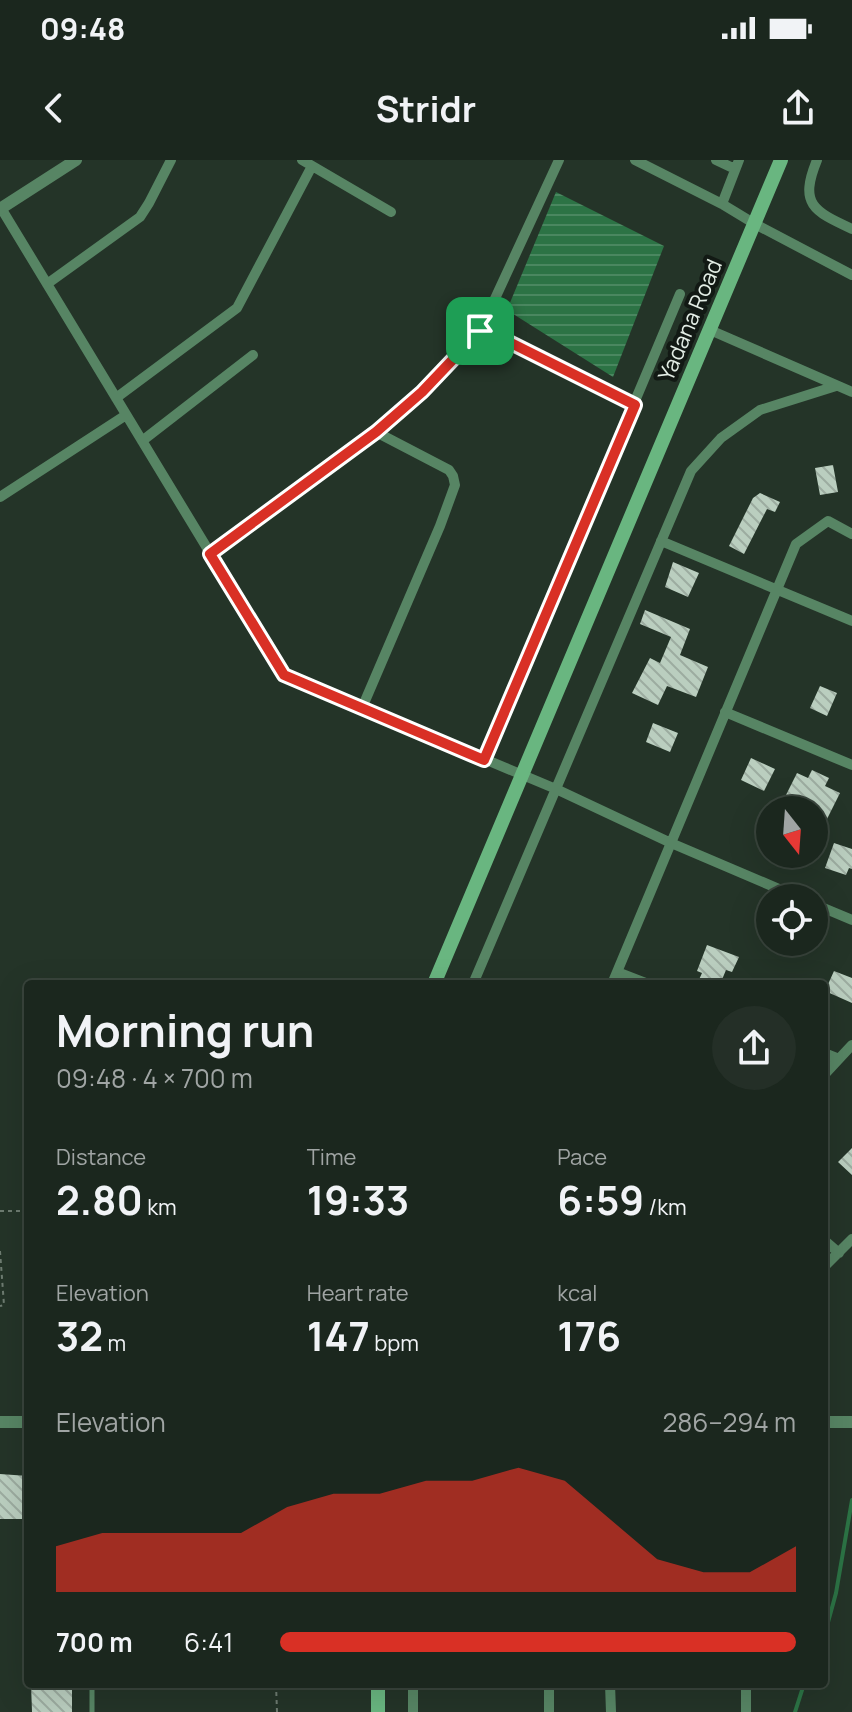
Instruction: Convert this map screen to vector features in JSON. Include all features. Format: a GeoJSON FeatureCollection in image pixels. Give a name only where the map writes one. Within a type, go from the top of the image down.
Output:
{"type":"FeatureCollection","features":[{"type":"Feature","properties":{"kind":"main road","name":"Yadana Road"},"geometry":{"type":"LineString","coordinates":[[436,980],[781,160]]}},
{"type":"Feature","properties":{"kind":"main road"},"geometry":{"type":"LineString","coordinates":[[378,1688],[378,1712]]}},
{"type":"Feature","properties":{"kind":"street"},"geometry":{"type":"LineString","coordinates":[[76,160],[1,209],[284,675],[556,789],[767,884]]}},
{"type":"Feature","properties":{"kind":"street"},"geometry":{"type":"LineString","coordinates":[[47,284],[140,217],[171,160]]}},
{"type":"Feature","properties":{"kind":"street"},"geometry":{"type":"LineString","coordinates":[[210,554],[376,432],[422,392],[480,331],[559,160]]}},
{"type":"Feature","properties":{"kind":"street"},"geometry":{"type":"LineString","coordinates":[[635,160],[852,275]]}},
{"type":"Feature","properties":{"kind":"street"},"geometry":{"type":"LineString","coordinates":[[716,160],[737,165],[722,204]]}},
{"type":"Feature","properties":{"kind":"street"},"geometry":{"type":"LineString","coordinates":[[817,160],[810,179],[812,205],[828,218],[852,229]]}},
{"type":"Feature","properties":{"kind":"street"},"geometry":{"type":"LineString","coordinates":[[116,398],[237,308],[307,163],[391,212]]}},
{"type":"Feature","properties":{"kind":"street"},"geometry":{"type":"LineString","coordinates":[[484,760],[680,294]]}},
{"type":"Feature","properties":{"kind":"street"},"geometry":{"type":"LineString","coordinates":[[710,330],[852,392]]}},
{"type":"Feature","properties":{"kind":"street"},"geometry":{"type":"LineString","coordinates":[[480,331],[493,334],[635,405]]}},
{"type":"Feature","properties":{"kind":"street"},"geometry":{"type":"LineString","coordinates":[[142,441],[253,355]]}},
{"type":"Feature","properties":{"kind":"street"},"geometry":{"type":"LineString","coordinates":[[475,980],[691,471],[721,438],[760,410],[836,386]]}},
{"type":"Feature","properties":{"kind":"street"},"geometry":{"type":"LineString","coordinates":[[0,497],[126,415]]}},
{"type":"Feature","properties":{"kind":"street"},"geometry":{"type":"LineString","coordinates":[[362,708],[455,485],[449,470],[376,432]]}},
{"type":"Feature","properties":{"kind":"street"},"geometry":{"type":"LineString","coordinates":[[614,980],[796,544],[828,521],[852,534]]}},
{"type":"Feature","properties":{"kind":"street"},"geometry":{"type":"LineString","coordinates":[[661,541],[852,621]]}},
{"type":"Feature","properties":{"kind":"street"},"geometry":{"type":"LineString","coordinates":[[725,712],[852,765]]}},
{"type":"Feature","properties":{"kind":"street"},"geometry":{"type":"LineString","coordinates":[[828,910],[852,920]]}},
{"type":"Feature","properties":{"kind":"street"},"geometry":{"type":"LineString","coordinates":[[617,972],[638,980]]}},
{"type":"Feature","properties":{"kind":"street"},"geometry":{"type":"LineString","coordinates":[[828,1071],[852,1045]]}},
{"type":"Feature","properties":{"kind":"street"},"geometry":{"type":"LineString","coordinates":[[828,1055],[839,1059]]}},
{"type":"Feature","properties":{"kind":"street"},"geometry":{"type":"LineString","coordinates":[[828,1263],[852,1239]]}},
{"type":"Feature","properties":{"kind":"street"},"geometry":{"type":"LineString","coordinates":[[828,1243],[839,1253]]}},
{"type":"Feature","properties":{"kind":"street"},"geometry":{"type":"LineString","coordinates":[[0,1422],[24,1422]]}},
{"type":"Feature","properties":{"kind":"street"},"geometry":{"type":"LineString","coordinates":[[828,1422],[852,1422]]}},
{"type":"Feature","properties":{"kind":"street"},"geometry":{"type":"LineString","coordinates":[[413,1688],[413,1712]]}},
{"type":"Feature","properties":{"kind":"street"},"geometry":{"type":"LineString","coordinates":[[549,1688],[549,1712]]}},
{"type":"Feature","properties":{"kind":"street"},"geometry":{"type":"LineString","coordinates":[[610,1688],[611,1712]]}},
{"type":"Feature","properties":{"kind":"street"},"geometry":{"type":"LineString","coordinates":[[746,1688],[746,1712]]}},
{"type":"Feature","properties":{"kind":"lane"},"geometry":{"type":"LineString","coordinates":[[92,1688],[92,1712]]}},
{"type":"Feature","properties":{"kind":"path"},"geometry":{"type":"LineString","coordinates":[[0,1211],[24,1211]]}},
{"type":"Feature","properties":{"kind":"path"},"geometry":{"type":"LineString","coordinates":[[0,1251],[4,1305],[0,1306]]}},
{"type":"Feature","properties":{"kind":"path"},"geometry":{"type":"LineString","coordinates":[[276,1688],[277,1712]]}},
{"type":"Feature","properties":{"kind":"shaded area"},"geometry":{"type":"Polygon","coordinates":[[[556,192],[664,246],[613,377],[507,310],[556,192]]]}},
{"type":"Feature","properties":{"kind":"building"},"geometry":{"type":"Polygon","coordinates":[[[833,465],[838,492],[820,495],[815,468],[833,465]]]}},
{"type":"Feature","properties":{"kind":"building"},"geometry":{"type":"Polygon","coordinates":[[[760,493],[780,502],[775,512],[767,509],[744,554],[729,546],[753,498],[760,493]]]}},
{"type":"Feature","properties":{"kind":"building"},"geometry":{"type":"Polygon","coordinates":[[[673,562],[699,573],[688,597],[665,587],[673,562]]]}},
{"type":"Feature","properties":{"kind":"building"},"geometry":{"type":"Polygon","coordinates":[[[645,610],[690,629],[680,655],[708,667],[696,697],[667,686],[658,705],[632,693],[650,658],[660,663],[671,637],[640,624],[645,610]]]}},
{"type":"Feature","properties":{"kind":"building"},"geometry":{"type":"Polygon","coordinates":[[[820,686],[837,693],[827,716],[810,708],[820,686]]]}},
{"type":"Feature","properties":{"kind":"building"},"geometry":{"type":"Polygon","coordinates":[[[653,723],[678,733],[670,752],[646,742],[653,723]]]}},
{"type":"Feature","properties":{"kind":"building"},"geometry":{"type":"Polygon","coordinates":[[[751,758],[775,769],[764,791],[741,780],[751,758]]]}},
{"type":"Feature","properties":{"kind":"building"},"geometry":{"type":"Polygon","coordinates":[[[812,770],[829,778],[825,786],[840,793],[828,817],[828,796],[786,796],[797,773],[808,778],[812,770]]]}},
{"type":"Feature","properties":{"kind":"building"},"geometry":{"type":"Polygon","coordinates":[[[834,843],[852,849],[852,869],[849,868],[846,875],[825,868],[828,868],[834,843]]]}},
{"type":"Feature","properties":{"kind":"building"},"geometry":{"type":"Polygon","coordinates":[[[707,945],[739,957],[732,972],[726,970],[722,980],[699,980],[702,973],[697,971],[707,945]]]}},
{"type":"Feature","properties":{"kind":"building"},"geometry":{"type":"Polygon","coordinates":[[[834,971],[852,978],[852,1003],[828,992],[834,971]]]}},
{"type":"Feature","properties":{"kind":"building"},"geometry":{"type":"Polygon","coordinates":[[[852,1148],[852,1175],[838,1162],[852,1148]]]}},
{"type":"Feature","properties":{"kind":"building"},"geometry":{"type":"Polygon","coordinates":[[[0,1474],[24,1476],[24,1519],[0,1519],[0,1474]]]}},
{"type":"Feature","properties":{"kind":"building"},"geometry":{"type":"Polygon","coordinates":[[[31,1688],[72,1688],[72,1712],[32,1712],[31,1688]]]}},
{"type":"Feature","properties":{"kind":"waterway"},"geometry":{"type":"LineString","coordinates":[[828,1622],[852,1500]]}},
{"type":"Feature","properties":{"kind":"waterway"},"geometry":{"type":"LineString","coordinates":[[795,1712],[803,1688]]}},
{"type":"Feature","properties":{"kind":"route"},"geometry":{"type":"LineString","coordinates":[[480,331],[493,334],[635,405],[484,760],[284,675],[210,554],[376,432],[422,392],[480,331]]}}]}
